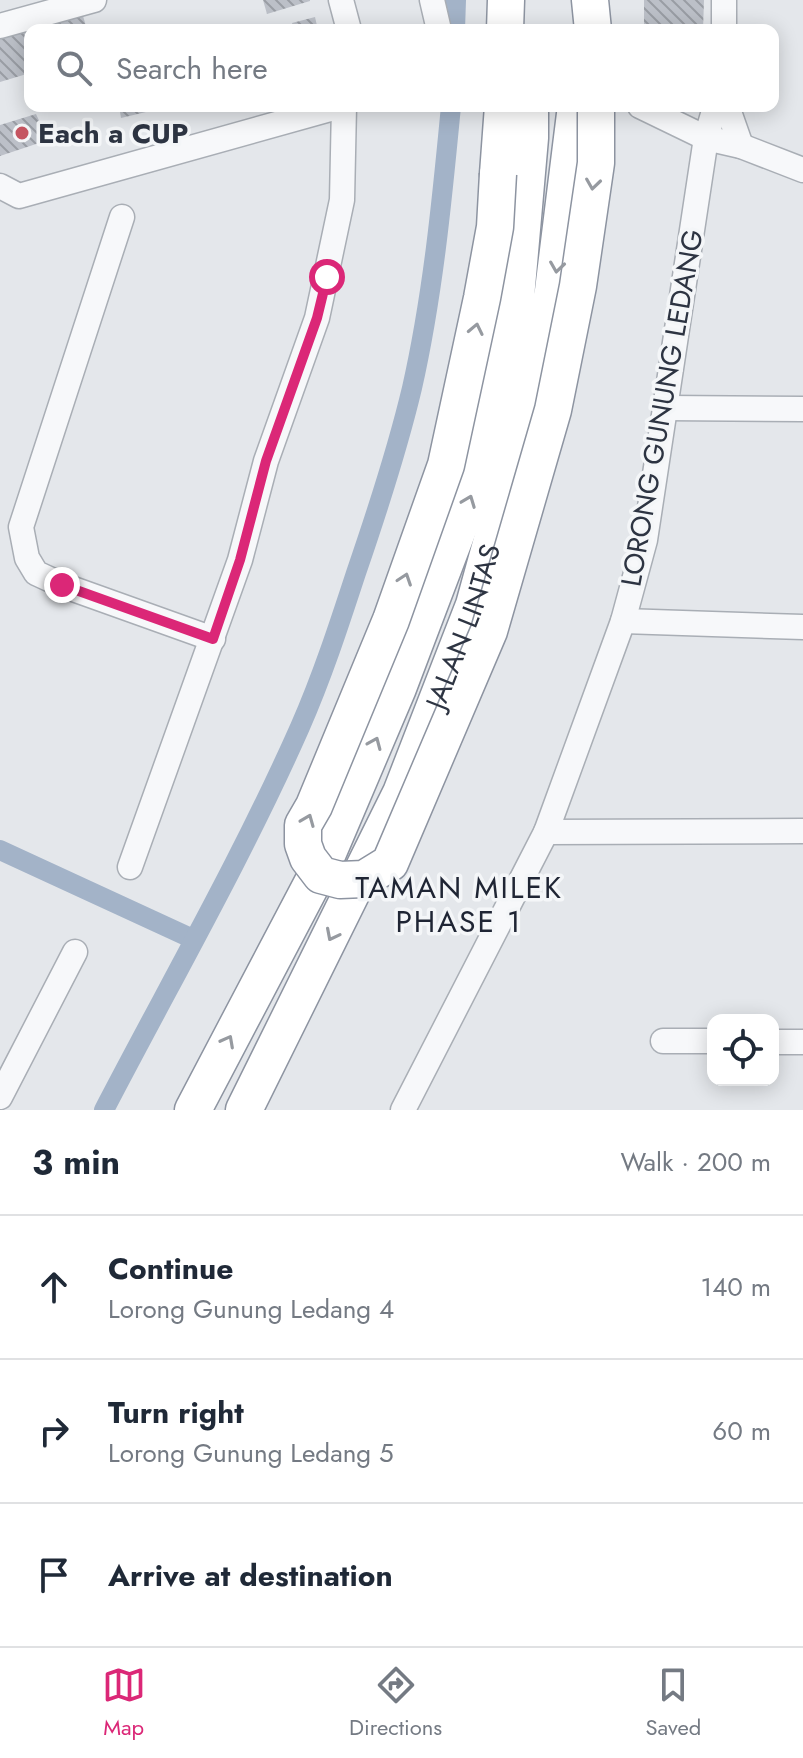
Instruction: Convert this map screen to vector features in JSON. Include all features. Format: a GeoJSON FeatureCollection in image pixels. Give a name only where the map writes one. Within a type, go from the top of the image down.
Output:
{"type":"FeatureCollection","features":[{"type":"Feature","properties":{"kind":"highway"},"geometry":{"type":"LineString","coordinates":[[505,24],[506,0]]}},
{"type":"Feature","properties":{"kind":"highway"},"geometry":{"type":"LineString","coordinates":[[529,0],[529,24]]}},
{"type":"Feature","properties":{"kind":"highway"},"geometry":{"type":"LineString","coordinates":[[579,24],[581,0]]}},
{"type":"Feature","properties":{"kind":"highway"},"geometry":{"type":"LineString","coordinates":[[590,0],[592,24]]}},
{"type":"Feature","properties":{"kind":"highway"},"geometry":{"type":"LineString","coordinates":[[503,112],[495,227],[446,465],[391,620],[314,806],[303,825],[303,844],[308,858],[321,875],[340,880],[364,879],[390,863],[489,631],[553,410],[578,286],[596,163],[596,112]]}},
{"type":"Feature","properties":{"kind":"highway"},"geometry":{"type":"LineString","coordinates":[[500,162],[512,112]]}},
{"type":"Feature","properties":{"kind":"highway","name":"JALAN LINTAS"},"geometry":{"type":"LineString","coordinates":[[193,1107],[327,855],[398,688],[476,482],[515,309],[530,112]]}},
{"type":"Feature","properties":{"kind":"highway","name":"JALAN LINTAS"},"geometry":{"type":"LineString","coordinates":[[244,1110],[401,793],[474,605],[527,413],[553,291],[575,112]]}},
{"type":"Feature","properties":{"kind":"street"},"geometry":{"type":"LineString","coordinates":[[0,26],[94,0]]}},
{"type":"Feature","properties":{"kind":"street"},"geometry":{"type":"LineString","coordinates":[[341,0],[347,24]]}},
{"type":"Feature","properties":{"kind":"street"},"geometry":{"type":"LineString","coordinates":[[432,0],[438,24]]}},
{"type":"Feature","properties":{"kind":"street"},"geometry":{"type":"LineString","coordinates":[[724,0],[724,24]]}},
{"type":"Feature","properties":{"kind":"street"},"geometry":{"type":"LineString","coordinates":[[0,186],[19,196],[321,112]]}},
{"type":"Feature","properties":{"kind":"street"},"geometry":{"type":"LineString","coordinates":[[130,867],[240,560],[266,461],[317,318],[342,200],[343,112]]}},
{"type":"Feature","properties":{"kind":"street"},"geometry":{"type":"LineString","coordinates":[[652,112],[706,138],[741,146],[803,170]]}},
{"type":"Feature","properties":{"kind":"street","name":"LORONG GUNUNG LEDANG"},"geometry":{"type":"LineString","coordinates":[[403,1110],[546,832],[623,621],[645,540],[706,138],[714,112]]}},
{"type":"Feature","properties":{"kind":"street"},"geometry":{"type":"LineString","coordinates":[[729,112],[741,146]]}},
{"type":"Feature","properties":{"kind":"street"},"geometry":{"type":"LineString","coordinates":[[122,217],[21,527],[27,558],[36,573],[62,585],[213,639]]}},
{"type":"Feature","properties":{"kind":"street"},"geometry":{"type":"LineString","coordinates":[[666,408],[803,409]]}},
{"type":"Feature","properties":{"kind":"street"},"geometry":{"type":"LineString","coordinates":[[623,621],[803,627]]}},
{"type":"Feature","properties":{"kind":"street"},"geometry":{"type":"LineString","coordinates":[[546,832],[803,831]]}},
{"type":"Feature","properties":{"kind":"street"},"geometry":{"type":"LineString","coordinates":[[0,1097],[75,952]]}},
{"type":"Feature","properties":{"kind":"street"},"geometry":{"type":"LineString","coordinates":[[663,1041],[707,1041]]}},
{"type":"Feature","properties":{"kind":"street"},"geometry":{"type":"LineString","coordinates":[[779,1042],[803,1042]]}},
{"type":"Feature","properties":{"kind":"building"},"geometry":{"type":"Polygon","coordinates":[[[263,0],[310,0],[310,1],[267,14],[263,0]]]}},
{"type":"Feature","properties":{"kind":"building"},"geometry":{"type":"Polygon","coordinates":[[[644,0],[704,0],[703,24],[644,24],[644,0]]]}},
{"type":"Feature","properties":{"kind":"building"},"geometry":{"type":"Polygon","coordinates":[[[80,5],[85,24],[24,24],[24,75],[0,82],[0,31],[80,5]]]}},
{"type":"Feature","properties":{"kind":"building"},"geometry":{"type":"Polygon","coordinates":[[[315,17],[317,24],[292,24],[315,17]]]}},
{"type":"Feature","properties":{"kind":"building"},"geometry":{"type":"Polygon","coordinates":[[[120,112],[146,112],[121,118],[120,112]]]}},
{"type":"Feature","properties":{"kind":"building","name":"Each a CUP"},"geometry":{"type":"Polygon","coordinates":[[[36,114],[48,140],[0,156],[0,125],[36,114]]]}},
{"type":"Feature","properties":{"kind":"waterway"},"geometry":{"type":"LineString","coordinates":[[455,24],[456,0]]}},
{"type":"Feature","properties":{"kind":"waterway"},"geometry":{"type":"LineString","coordinates":[[104,1110],[254,824],[300,727],[337,631],[386,481],[412,388],[431,283],[450,112]]}},
{"type":"Feature","properties":{"kind":"waterway"},"geometry":{"type":"LineString","coordinates":[[0,850],[193,939]]}},
{"type":"Feature","properties":{"kind":"place","name":"Each a CUP"},"geometry":{"type":"Point","coordinates":[22,133]}},
{"type":"Feature","properties":{"kind":"district","name":"TAMAN MILEK PHASE 1"},"geometry":{"type":"Point","coordinates":[459,904]}},
{"type":"Feature","properties":{"kind":"route"},"geometry":{"type":"LineString","coordinates":[[62,585],[213,639],[240,560],[266,461],[317,318],[327,277]]}}]}
